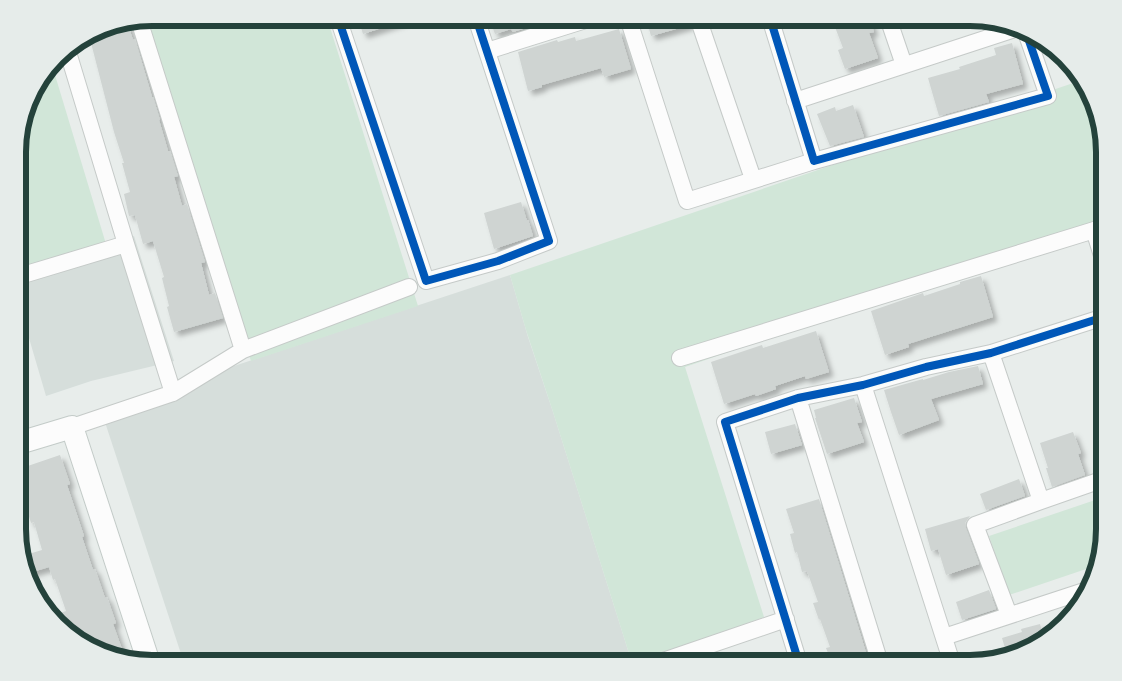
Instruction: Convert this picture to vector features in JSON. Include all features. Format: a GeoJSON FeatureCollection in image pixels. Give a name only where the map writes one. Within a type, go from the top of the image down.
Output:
{"type":"FeatureCollection","features":[{"type":"Feature","properties":{"kind":"street"},"geometry":{"type":"LineString","coordinates":[[487,51],[565,26]]}},
{"type":"Feature","properties":{"kind":"street"},"geometry":{"type":"LineString","coordinates":[[631,26],[687,200],[814,161],[1048,96],[1029,41]]}},
{"type":"Feature","properties":{"kind":"street"},"geometry":{"type":"LineString","coordinates":[[701,26],[753,180]]}},
{"type":"Feature","properties":{"kind":"street"},"geometry":{"type":"LineString","coordinates":[[773,26],[814,161]]}},
{"type":"Feature","properties":{"kind":"street"},"geometry":{"type":"LineString","coordinates":[[891,26],[904,66]]}},
{"type":"Feature","properties":{"kind":"street"},"geometry":{"type":"LineString","coordinates":[[141,27],[243,350]]}},
{"type":"Feature","properties":{"kind":"street"},"geometry":{"type":"LineString","coordinates":[[341,27],[426,281],[498,262],[549,241],[479,27]]}},
{"type":"Feature","properties":{"kind":"street"},"geometry":{"type":"LineString","coordinates":[[796,101],[1006,32]]}},
{"type":"Feature","properties":{"kind":"street"},"geometry":{"type":"LineString","coordinates":[[69,57],[173,393]]}},
{"type":"Feature","properties":{"kind":"street"},"geometry":{"type":"LineString","coordinates":[[680,358],[1095,230]]}},
{"type":"Feature","properties":{"kind":"street"},"geometry":{"type":"LineString","coordinates":[[26,274],[126,244]]}},
{"type":"Feature","properties":{"kind":"street"},"geometry":{"type":"LineString","coordinates":[[26,441],[173,393],[243,350],[409,287]]}},
{"type":"Feature","properties":{"kind":"street"},"geometry":{"type":"LineString","coordinates":[[796,654],[726,422],[798,398],[863,385],[926,367],[991,353],[1095,320]]}},
{"type":"Feature","properties":{"kind":"street"},"geometry":{"type":"LineString","coordinates":[[991,353],[1041,501]]}},
{"type":"Feature","properties":{"kind":"street"},"geometry":{"type":"LineString","coordinates":[[863,385],[949,654]]}},
{"type":"Feature","properties":{"kind":"street"},"geometry":{"type":"LineString","coordinates":[[798,398],[877,654]]}},
{"type":"Feature","properties":{"kind":"street"},"geometry":{"type":"LineString","coordinates":[[72,426],[146,655]]}},
{"type":"Feature","properties":{"kind":"street"},"geometry":{"type":"LineString","coordinates":[[1009,615],[975,525],[1095,482]]}},
{"type":"Feature","properties":{"kind":"street"},"geometry":{"type":"LineString","coordinates":[[944,637],[1079,593]]}},
{"type":"Feature","properties":{"kind":"street"},"geometry":{"type":"LineString","coordinates":[[682,654],[786,619]]}},
{"type":"Feature","properties":{"kind":"shaded area"},"geometry":{"type":"Polygon","coordinates":[[[134,236],[174,361],[91,381],[46,396],[26,328],[26,268],[134,236]]]}},
{"type":"Feature","properties":{"kind":"shaded area"},"geometry":{"type":"Polygon","coordinates":[[[510,275],[629,654],[181,655],[101,410],[510,275]]]}},
{"type":"Feature","properties":{"kind":"green space"},"geometry":{"type":"Polygon","coordinates":[[[143,27],[330,27],[418,306],[251,361],[143,27]]]}},
{"type":"Feature","properties":{"kind":"green space"},"geometry":{"type":"Polygon","coordinates":[[[54,72],[106,244],[26,268],[27,136],[36,104],[54,72]]]}},
{"type":"Feature","properties":{"kind":"green space"},"geometry":{"type":"Polygon","coordinates":[[[1075,82],[1083,96],[1089,112],[1095,144],[1095,227],[685,367],[764,617],[666,654],[629,654],[510,275],[1075,82]]]}},
{"type":"Feature","properties":{"kind":"green space"},"geometry":{"type":"Polygon","coordinates":[[[1095,500],[1095,537],[1089,568],[1009,595],[989,536],[1095,500]]]}},
{"type":"Feature","properties":{"kind":"building"},"geometry":{"type":"Polygon","coordinates":[[[648,26],[685,26],[651,36],[648,26]]]}},
{"type":"Feature","properties":{"kind":"building"},"geometry":{"type":"Polygon","coordinates":[[[872,26],[874,32],[869,33],[878,58],[845,69],[838,50],[843,48],[835,27],[872,26]]]}},
{"type":"Feature","properties":{"kind":"building"},"geometry":{"type":"Polygon","coordinates":[[[361,27],[385,27],[363,34],[361,27]]]}},
{"type":"Feature","properties":{"kind":"building"},"geometry":{"type":"Polygon","coordinates":[[[492,27],[530,27],[513,32],[511,29],[495,34],[492,27]]]}},
{"type":"Feature","properties":{"kind":"building"},"geometry":{"type":"Polygon","coordinates":[[[129,29],[133,40],[135,39],[168,151],[170,151],[178,176],[174,177],[182,206],[187,204],[205,262],[201,263],[209,295],[215,293],[223,318],[174,332],[167,307],[169,306],[162,278],[164,277],[153,241],[143,244],[135,215],[129,216],[124,194],[130,192],[122,163],[124,163],[91,42],[129,29]]]}},
{"type":"Feature","properties":{"kind":"building"},"geometry":{"type":"Polygon","coordinates":[[[619,29],[631,69],[604,77],[601,68],[542,85],[542,87],[528,91],[518,52],[557,40],[558,42],[575,37],[576,41],[619,29]]]}},
{"type":"Feature","properties":{"kind":"building"},"geometry":{"type":"Polygon","coordinates":[[[1012,43],[1023,84],[986,94],[989,102],[939,116],[928,78],[960,69],[959,67],[996,55],[994,48],[1012,43]]]}},
{"type":"Feature","properties":{"kind":"building"},"geometry":{"type":"Polygon","coordinates":[[[853,105],[864,137],[830,146],[817,114],[835,107],[836,111],[853,105]]]}},
{"type":"Feature","properties":{"kind":"building"},"geometry":{"type":"Polygon","coordinates":[[[521,202],[533,236],[494,249],[484,213],[521,202]]]}},
{"type":"Feature","properties":{"kind":"building"},"geometry":{"type":"Polygon","coordinates":[[[981,276],[993,317],[908,344],[909,347],[885,355],[871,311],[923,293],[924,296],[981,276]]]}},
{"type":"Feature","properties":{"kind":"building"},"geometry":{"type":"Polygon","coordinates":[[[816,331],[829,372],[806,379],[805,376],[775,386],[776,389],[756,396],[755,394],[724,404],[711,362],[762,345],[763,348],[816,331]]]}},
{"type":"Feature","properties":{"kind":"building"},"geometry":{"type":"Polygon","coordinates":[[[978,366],[983,384],[931,399],[939,420],[899,435],[884,390],[978,366]]]}},
{"type":"Feature","properties":{"kind":"building"},"geometry":{"type":"Polygon","coordinates":[[[854,398],[862,422],[857,423],[864,442],[827,454],[814,410],[854,398]]]}},
{"type":"Feature","properties":{"kind":"building"},"geometry":{"type":"Polygon","coordinates":[[[795,424],[802,445],[771,454],[765,432],[795,424]]]}},
{"type":"Feature","properties":{"kind":"building"},"geometry":{"type":"Polygon","coordinates":[[[1073,432],[1081,453],[1078,454],[1085,475],[1052,487],[1040,443],[1073,432]]]}},
{"type":"Feature","properties":{"kind":"building"},"geometry":{"type":"Polygon","coordinates":[[[60,455],[70,484],[67,485],[84,536],[82,537],[93,570],[95,569],[105,598],[107,597],[116,623],[113,624],[123,651],[89,638],[69,624],[61,616],[60,613],[66,611],[49,567],[34,572],[29,554],[42,550],[34,522],[31,523],[26,507],[26,500],[28,499],[26,492],[26,467],[60,455]]]}},
{"type":"Feature","properties":{"kind":"building"},"geometry":{"type":"Polygon","coordinates":[[[1019,479],[1025,496],[986,510],[980,494],[1019,479]]]}},
{"type":"Feature","properties":{"kind":"building"},"geometry":{"type":"Polygon","coordinates":[[[819,499],[866,654],[828,654],[826,648],[830,647],[813,603],[818,602],[807,571],[802,572],[797,552],[795,553],[790,534],[794,533],[786,509],[819,499]]]}},
{"type":"Feature","properties":{"kind":"building"},"geometry":{"type":"Polygon","coordinates":[[[970,516],[965,523],[979,564],[946,575],[938,549],[931,551],[925,529],[970,516]]]}},
{"type":"Feature","properties":{"kind":"building"},"geometry":{"type":"Polygon","coordinates":[[[989,590],[996,609],[962,620],[956,602],[989,590]]]}},
{"type":"Feature","properties":{"kind":"building"},"geometry":{"type":"Polygon","coordinates":[[[1040,624],[1042,632],[1018,645],[1005,649],[1002,638],[1022,632],[1021,629],[1040,624]]]}},
{"type":"Feature","properties":{"kind":"cycle path"},"geometry":{"type":"LineString","coordinates":[[773,26],[814,161],[1048,96],[1029,41]]}},
{"type":"Feature","properties":{"kind":"cycle path"},"geometry":{"type":"LineString","coordinates":[[341,27],[426,281],[498,261],[549,241],[479,27]]}},
{"type":"Feature","properties":{"kind":"cycle path"},"geometry":{"type":"LineString","coordinates":[[796,654],[725,422],[798,398],[863,385],[926,367],[991,353],[1095,320]]}}]}
